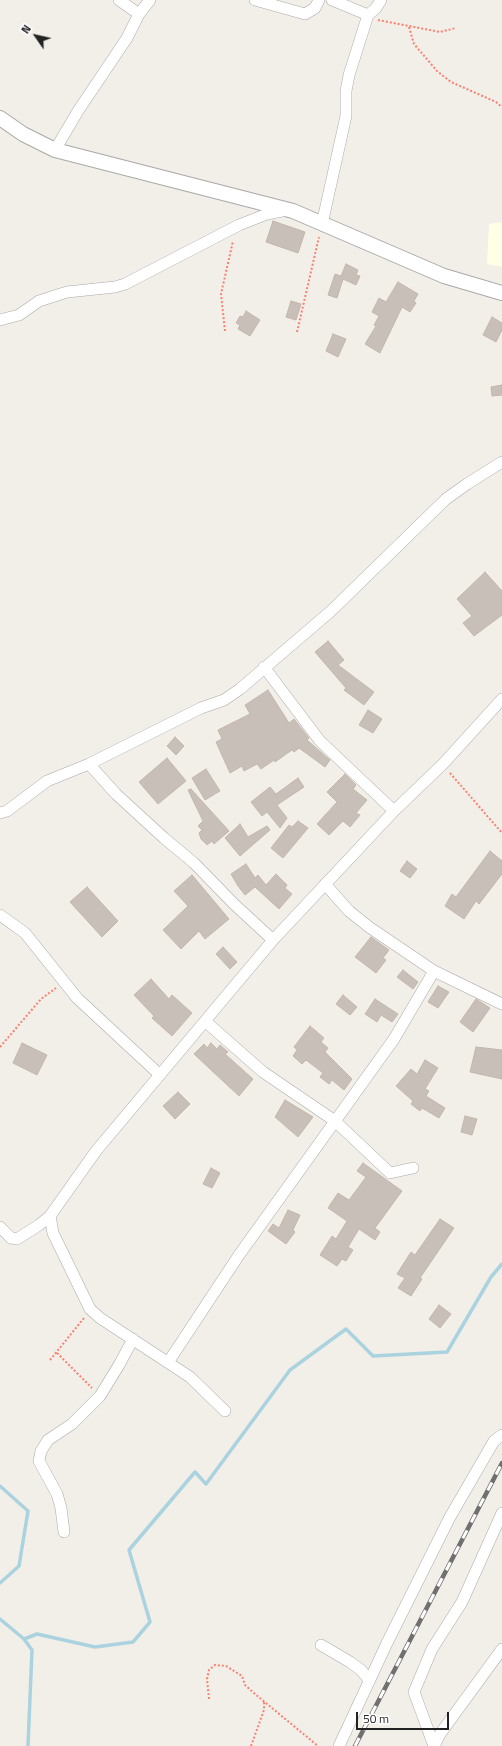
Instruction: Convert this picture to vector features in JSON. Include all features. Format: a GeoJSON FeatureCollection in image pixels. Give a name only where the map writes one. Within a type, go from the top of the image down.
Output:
{"type":"FeatureCollection","features":[{"type":"Feature","properties":{"kind":"street"},"geometry":{"type":"LineString","coordinates":[[119,0],[139,14]]}},
{"type":"Feature","properties":{"kind":"street"},"geometry":{"type":"LineString","coordinates":[[54,150],[78,110],[127,38],[139,14],[150,0]]}},
{"type":"Feature","properties":{"kind":"street"},"geometry":{"type":"LineString","coordinates":[[255,0],[305,14],[315,8],[319,0]]}},
{"type":"Feature","properties":{"kind":"street"},"geometry":{"type":"LineString","coordinates":[[332,0],[368,15]]}},
{"type":"Feature","properties":{"kind":"street"},"geometry":{"type":"LineString","coordinates":[[322,224],[346,116],[346,91],[349,75],[368,15],[376,8],[381,0]]}},
{"type":"Feature","properties":{"kind":"street"},"geometry":{"type":"LineString","coordinates":[[0,118],[23,134],[54,150],[287,210],[444,276],[502,293]]}},
{"type":"Feature","properties":{"kind":"street"},"geometry":{"type":"LineString","coordinates":[[0,320],[19,315],[46,298],[67,292],[106,289],[125,284],[239,225],[287,210]]}},
{"type":"Feature","properties":{"kind":"street"},"geometry":{"type":"LineString","coordinates":[[0,814],[7,811],[47,781],[89,764],[201,708],[224,700],[240,689],[358,586],[424,519],[446,499],[502,462]]}},
{"type":"Feature","properties":{"kind":"street"},"geometry":{"type":"LineString","coordinates":[[264,667],[320,741],[394,811]]}},
{"type":"Feature","properties":{"kind":"street"},"geometry":{"type":"LineString","coordinates":[[0,1227],[11,1238],[17,1240],[39,1226],[50,1216],[96,1151],[206,1022],[273,940],[394,811],[443,764],[502,699]]}},
{"type":"Feature","properties":{"kind":"street"},"geometry":{"type":"LineString","coordinates":[[89,764],[116,794],[194,863],[235,905],[273,940]]}},
{"type":"Feature","properties":{"kind":"street"},"geometry":{"type":"LineString","coordinates":[[325,884],[349,911],[369,927],[434,971],[502,1004]]}},
{"type":"Feature","properties":{"kind":"street"},"geometry":{"type":"LineString","coordinates":[[0,915],[25,933],[65,981],[77,998],[160,1075]]}},
{"type":"Feature","properties":{"kind":"street"},"geometry":{"type":"LineString","coordinates":[[169,1362],[239,1255],[394,1039],[434,971]]}},
{"type":"Feature","properties":{"kind":"street"},"geometry":{"type":"LineString","coordinates":[[206,1022],[263,1072],[335,1121],[390,1173],[413,1168]]}},
{"type":"Feature","properties":{"kind":"street"},"geometry":{"type":"LineString","coordinates":[[50,1216],[53,1233],[90,1309],[100,1318],[190,1377],[225,1411]]}},
{"type":"Feature","properties":{"kind":"street"},"geometry":{"type":"LineString","coordinates":[[64,1532],[61,1508],[57,1494],[40,1461],[41,1451],[48,1440],[72,1424],[100,1396],[133,1339]]}},
{"type":"Feature","properties":{"kind":"street"},"geometry":{"type":"LineString","coordinates":[[339,1746],[369,1680],[450,1517],[494,1441],[502,1435]]}},
{"type":"Feature","properties":{"kind":"street"},"geometry":{"type":"LineString","coordinates":[[434,1746],[414,1692],[432,1649],[462,1602],[502,1513]]}},
{"type":"Feature","properties":{"kind":"street"},"geometry":{"type":"LineString","coordinates":[[321,1645],[362,1670],[369,1680]]}},
{"type":"Feature","properties":{"kind":"street"},"geometry":{"type":"LineString","coordinates":[[434,1746],[440,1734],[502,1649]]}},
{"type":"Feature","properties":{"kind":"path"},"geometry":{"type":"LineString","coordinates":[[368,15],[381,21],[440,32],[456,28]]}},
{"type":"Feature","properties":{"kind":"path"},"geometry":{"type":"LineString","coordinates":[[409,27],[414,44],[437,71],[451,82],[496,102],[502,107]]}},
{"type":"Feature","properties":{"kind":"path"},"geometry":{"type":"LineString","coordinates":[[297,332],[322,224]]}},
{"type":"Feature","properties":{"kind":"path"},"geometry":{"type":"LineString","coordinates":[[225,331],[221,294],[228,257],[239,225]]}},
{"type":"Feature","properties":{"kind":"path"},"geometry":{"type":"LineString","coordinates":[[443,764],[502,833]]}},
{"type":"Feature","properties":{"kind":"path"},"geometry":{"type":"LineString","coordinates":[[0,1047],[41,999],[65,981]]}},
{"type":"Feature","properties":{"kind":"path"},"geometry":{"type":"LineString","coordinates":[[50,1360],[77,1328],[90,1309]]}},
{"type":"Feature","properties":{"kind":"path"},"geometry":{"type":"LineString","coordinates":[[57,1352],[100,1396]]}},
{"type":"Feature","properties":{"kind":"path"},"geometry":{"type":"LineString","coordinates":[[209,1699],[207,1679],[209,1670],[215,1665],[219,1664],[226,1666],[242,1676],[245,1685],[318,1746]]}},
{"type":"Feature","properties":{"kind":"path"},"geometry":{"type":"LineString","coordinates":[[250,1746],[264,1710],[264,1702]]}},
{"type":"Feature","properties":{"kind":"shaded area"},"geometry":{"type":"Polygon","coordinates":[[[502,222],[502,267],[487,264],[489,224],[502,222]]]}},
{"type":"Feature","properties":{"kind":"building"},"geometry":{"type":"Polygon","coordinates":[[[273,221],[305,232],[298,253],[266,242],[273,221]]]}},
{"type":"Feature","properties":{"kind":"building"},"geometry":{"type":"Polygon","coordinates":[[[346,264],[358,270],[356,275],[360,276],[356,285],[343,279],[337,298],[328,295],[335,274],[341,276],[346,264]]]}},
{"type":"Feature","properties":{"kind":"building"},"geometry":{"type":"Polygon","coordinates":[[[398,282],[418,294],[414,301],[416,303],[410,312],[402,307],[380,353],[365,344],[376,326],[374,325],[379,316],[372,312],[379,298],[386,302],[398,282]]]}},
{"type":"Feature","properties":{"kind":"building"},"geometry":{"type":"Polygon","coordinates":[[[291,301],[301,304],[296,320],[286,317],[291,301]]]}},
{"type":"Feature","properties":{"kind":"building"},"geometry":{"type":"Polygon","coordinates":[[[246,311],[260,320],[250,336],[238,329],[240,325],[236,323],[240,316],[243,317],[246,311]]]}},
{"type":"Feature","properties":{"kind":"building"},"geometry":{"type":"Polygon","coordinates":[[[492,317],[502,323],[502,330],[496,342],[483,335],[492,317]]]}},
{"type":"Feature","properties":{"kind":"building"},"geometry":{"type":"Polygon","coordinates":[[[333,334],[346,339],[338,357],[326,351],[333,334]]]}},
{"type":"Feature","properties":{"kind":"building"},"geometry":{"type":"Polygon","coordinates":[[[502,385],[502,395],[492,396],[491,387],[502,385]]]}},
{"type":"Feature","properties":{"kind":"building"},"geometry":{"type":"Polygon","coordinates":[[[485,572],[502,591],[502,615],[474,636],[463,623],[472,616],[457,599],[485,572]]]}},
{"type":"Feature","properties":{"kind":"building"},"geometry":{"type":"Polygon","coordinates":[[[328,641],[344,660],[338,665],[374,692],[364,705],[344,690],[346,688],[315,652],[328,641]]]}},
{"type":"Feature","properties":{"kind":"building"},"geometry":{"type":"Polygon","coordinates":[[[268,690],[289,723],[294,719],[309,738],[307,740],[330,760],[325,767],[299,748],[294,752],[292,750],[275,762],[274,760],[261,769],[257,764],[244,771],[242,766],[230,773],[216,742],[222,739],[218,730],[250,714],[245,705],[268,690]]]}},
{"type":"Feature","properties":{"kind":"building"},"geometry":{"type":"Polygon","coordinates":[[[368,710],[382,719],[373,733],[359,725],[368,710]]]}},
{"type":"Feature","properties":{"kind":"building"},"geometry":{"type":"Polygon","coordinates":[[[175,737],[184,746],[176,755],[167,746],[175,737]]]}},
{"type":"Feature","properties":{"kind":"building"},"geometry":{"type":"Polygon","coordinates":[[[167,758],[186,781],[158,804],[139,782],[167,758]]]}},
{"type":"Feature","properties":{"kind":"building"},"geometry":{"type":"Polygon","coordinates":[[[206,769],[220,791],[205,800],[192,778],[206,769]]]}},
{"type":"Feature","properties":{"kind":"building"},"geometry":{"type":"Polygon","coordinates":[[[345,774],[356,785],[353,789],[367,800],[356,813],[360,815],[350,827],[343,821],[329,835],[317,824],[337,802],[327,792],[345,774]]]}},
{"type":"Feature","properties":{"kind":"building"},"geometry":{"type":"Polygon","coordinates":[[[298,778],[304,787],[277,805],[287,818],[280,828],[267,812],[262,816],[251,802],[270,787],[276,794],[298,778]]]}},
{"type":"Feature","properties":{"kind":"building"},"geometry":{"type":"Polygon","coordinates":[[[191,789],[229,831],[214,844],[212,841],[207,845],[201,839],[199,833],[202,830],[198,826],[203,821],[188,790],[191,789]]]}},
{"type":"Feature","properties":{"kind":"building"},"geometry":{"type":"Polygon","coordinates":[[[298,821],[308,828],[283,858],[271,848],[289,825],[292,827],[298,821]]]}},
{"type":"Feature","properties":{"kind":"building"},"geometry":{"type":"Polygon","coordinates":[[[240,824],[248,837],[267,826],[270,830],[240,856],[225,838],[240,824]]]}},
{"type":"Feature","properties":{"kind":"building"},"geometry":{"type":"Polygon","coordinates":[[[490,851],[502,861],[502,874],[479,904],[476,901],[464,919],[445,906],[452,894],[456,897],[490,851]]]}},
{"type":"Feature","properties":{"kind":"building"},"geometry":{"type":"Polygon","coordinates":[[[407,861],[417,869],[410,878],[400,871],[407,861]]]}},
{"type":"Feature","properties":{"kind":"building"},"geometry":{"type":"Polygon","coordinates":[[[246,864],[255,878],[258,875],[266,885],[276,874],[287,885],[285,888],[292,894],[279,909],[255,887],[245,895],[238,886],[231,874],[246,864]]]}},
{"type":"Feature","properties":{"kind":"building"},"geometry":{"type":"Polygon","coordinates":[[[192,875],[229,919],[205,939],[199,931],[181,949],[163,930],[188,906],[174,891],[192,875]]]}},
{"type":"Feature","properties":{"kind":"building"},"geometry":{"type":"Polygon","coordinates":[[[87,887],[118,921],[102,937],[70,902],[87,887]]]}},
{"type":"Feature","properties":{"kind":"building"},"geometry":{"type":"Polygon","coordinates":[[[371,937],[389,950],[383,958],[386,960],[376,973],[355,957],[371,937]]]}},
{"type":"Feature","properties":{"kind":"building"},"geometry":{"type":"Polygon","coordinates":[[[223,947],[237,962],[230,969],[216,954],[223,947]]]}},
{"type":"Feature","properties":{"kind":"building"},"geometry":{"type":"Polygon","coordinates":[[[403,970],[418,982],[413,989],[397,977],[403,970]]]}},
{"type":"Feature","properties":{"kind":"building"},"geometry":{"type":"Polygon","coordinates":[[[151,979],[169,999],[172,995],[192,1013],[172,1036],[152,1018],[154,1016],[134,995],[151,979]]]}},
{"type":"Feature","properties":{"kind":"building"},"geometry":{"type":"Polygon","coordinates":[[[438,986],[449,992],[438,1008],[428,1002],[438,986]]]}},
{"type":"Feature","properties":{"kind":"building"},"geometry":{"type":"Polygon","coordinates":[[[343,995],[357,1007],[350,1015],[336,1004],[343,995]]]}},
{"type":"Feature","properties":{"kind":"building"},"geometry":{"type":"Polygon","coordinates":[[[375,999],[398,1014],[392,1022],[381,1015],[377,1022],[365,1014],[375,999]]]}},
{"type":"Feature","properties":{"kind":"building"},"geometry":{"type":"Polygon","coordinates":[[[476,999],[490,1008],[473,1032],[460,1022],[476,999]]]}},
{"type":"Feature","properties":{"kind":"building"},"geometry":{"type":"Polygon","coordinates":[[[310,1026],[324,1038],[321,1042],[328,1048],[325,1052],[352,1079],[344,1090],[332,1080],[329,1084],[320,1077],[323,1073],[306,1060],[302,1064],[293,1056],[297,1050],[294,1047],[310,1026]]]}},
{"type":"Feature","properties":{"kind":"building"},"geometry":{"type":"Polygon","coordinates":[[[22,1043],[47,1055],[37,1075],[13,1063],[22,1043]]]}},
{"type":"Feature","properties":{"kind":"building"},"geometry":{"type":"Polygon","coordinates":[[[211,1043],[217,1049],[220,1045],[228,1052],[225,1054],[253,1079],[239,1096],[194,1054],[204,1044],[207,1048],[211,1043]]]}},
{"type":"Feature","properties":{"kind":"building"},"geometry":{"type":"Polygon","coordinates":[[[476,1047],[502,1050],[502,1079],[470,1072],[476,1047]]]}},
{"type":"Feature","properties":{"kind":"building"},"geometry":{"type":"Polygon","coordinates":[[[425,1060],[438,1068],[425,1089],[429,1091],[426,1096],[445,1108],[439,1118],[422,1108],[420,1111],[411,1104],[413,1101],[396,1086],[411,1069],[417,1074],[425,1060]]]}},
{"type":"Feature","properties":{"kind":"building"},"geometry":{"type":"Polygon","coordinates":[[[178,1092],[190,1104],[175,1119],[163,1106],[178,1092]]]}},
{"type":"Feature","properties":{"kind":"building"},"geometry":{"type":"Polygon","coordinates":[[[285,1100],[313,1117],[298,1137],[275,1117],[285,1100]]]}},
{"type":"Feature","properties":{"kind":"building"},"geometry":{"type":"Polygon","coordinates":[[[465,1116],[477,1119],[472,1135],[461,1132],[465,1116]]]}},
{"type":"Feature","properties":{"kind":"building"},"geometry":{"type":"Polygon","coordinates":[[[363,1163],[402,1191],[375,1228],[380,1232],[375,1240],[359,1229],[348,1247],[353,1250],[346,1261],[342,1259],[337,1266],[320,1255],[332,1236],[336,1239],[347,1221],[328,1208],[338,1193],[349,1200],[366,1177],[357,1171],[363,1163]]]}},
{"type":"Feature","properties":{"kind":"building"},"geometry":{"type":"Polygon","coordinates":[[[211,1168],[220,1173],[212,1188],[203,1184],[211,1168]]]}},
{"type":"Feature","properties":{"kind":"building"},"geometry":{"type":"Polygon","coordinates":[[[288,1210],[300,1215],[293,1230],[295,1232],[286,1244],[268,1231],[273,1224],[279,1228],[288,1210]]]}},
{"type":"Feature","properties":{"kind":"building"},"geometry":{"type":"Polygon","coordinates":[[[440,1219],[454,1228],[420,1278],[422,1279],[411,1296],[398,1288],[405,1278],[397,1274],[411,1252],[415,1255],[440,1219]]]}},
{"type":"Feature","properties":{"kind":"building"},"geometry":{"type":"Polygon","coordinates":[[[439,1305],[451,1314],[440,1328],[429,1319],[439,1305]]]}},
{"type":"Feature","properties":{"kind":"waterway"},"geometry":{"type":"LineString","coordinates":[[24,1639],[37,1634],[95,1647],[133,1642],[150,1622],[129,1550],[195,1472],[206,1484],[290,1370],[346,1329],[373,1356],[447,1352],[491,1277],[502,1264]]}},
{"type":"Feature","properties":{"kind":"waterway"},"geometry":{"type":"LineString","coordinates":[[0,1486],[28,1511],[19,1566],[0,1583]]}},
{"type":"Feature","properties":{"kind":"waterway"},"geometry":{"type":"LineString","coordinates":[[0,1619],[24,1639],[32,1650],[28,1746]]}},
{"type":"Feature","properties":{"kind":"railway"},"geometry":{"type":"LineString","coordinates":[[355,1746],[502,1463]]}}]}
